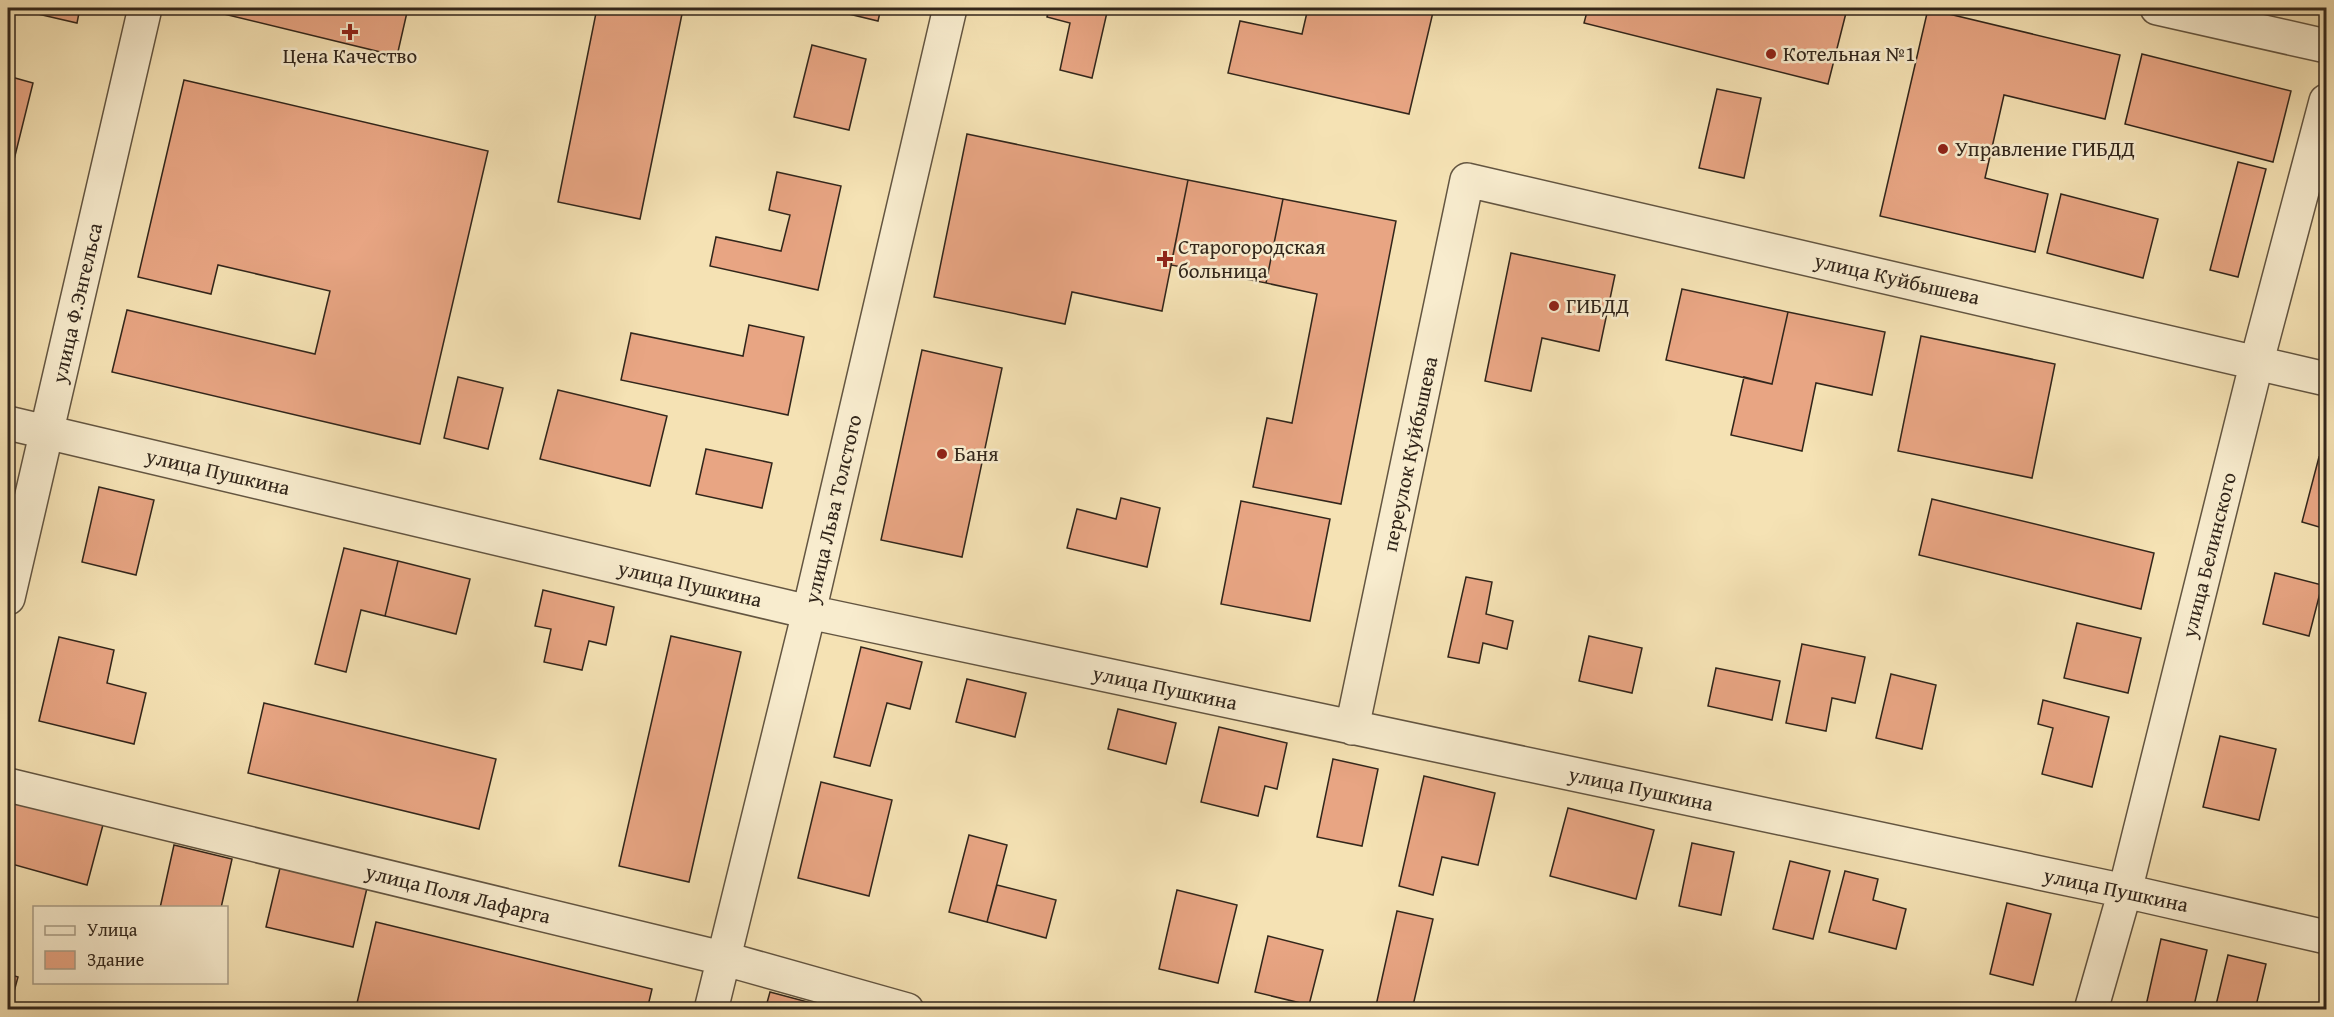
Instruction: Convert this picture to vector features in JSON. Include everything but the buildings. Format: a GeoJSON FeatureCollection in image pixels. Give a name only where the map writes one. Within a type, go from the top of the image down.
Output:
{"type":"FeatureCollection","features":[{"type":"Feature","properties":{"kind":"street","name":"улица Ф.Энгельса"},"geometry":{"type":"LineString","coordinates":[[8,598],[145,8]]}},
{"type":"Feature","properties":{"kind":"street","name":"улица Льва Толстого"},"geometry":{"type":"LineString","coordinates":[[711,1010],[809,612],[950,8]]}},
{"type":"Feature","properties":{"kind":"street"},"geometry":{"type":"LineString","coordinates":[[2157,8],[2326,46]]}},
{"type":"Feature","properties":{"kind":"street","name":"улица Белинского"},"geometry":{"type":"LineString","coordinates":[[2091,1010],[2125,891],[2257,362],[2326,101]]}},
{"type":"Feature","properties":{"kind":"street","name":"улица Куйбышева"},"geometry":{"type":"LineString","coordinates":[[1467,180],[2326,379]]}},
{"type":"Feature","properties":{"kind":"street","name":"переулок Куйбышева"},"geometry":{"type":"LineString","coordinates":[[1352,728],[1467,180]]}},
{"type":"Feature","properties":{"kind":"street","name":"улица Пушкина"},"geometry":{"type":"LineString","coordinates":[[8,423],[809,612],[2125,891],[2326,937]]}},
{"type":"Feature","properties":{"kind":"street","name":"улица Поля Лафарга"},"geometry":{"type":"LineString","coordinates":[[8,785],[722,958],[907,1010]]}},
{"type":"Feature","properties":{"kind":"place","name":"Цена Качество"},"geometry":{"type":"Point","coordinates":[350,32]}},
{"type":"Feature","properties":{"kind":"place","name":"Котельная №1"},"geometry":{"type":"Point","coordinates":[1771,54]}},
{"type":"Feature","properties":{"kind":"place","name":"Управление ГИБДД"},"geometry":{"type":"Point","coordinates":[1943,149]}},
{"type":"Feature","properties":{"kind":"place","name":"Старогородская больница"},"geometry":{"type":"Point","coordinates":[1165,259]}},
{"type":"Feature","properties":{"kind":"place","name":"ГИБДД"},"geometry":{"type":"Point","coordinates":[1554,306]}},
{"type":"Feature","properties":{"kind":"place","name":"Баня"},"geometry":{"type":"Point","coordinates":[942,454]}}]}
